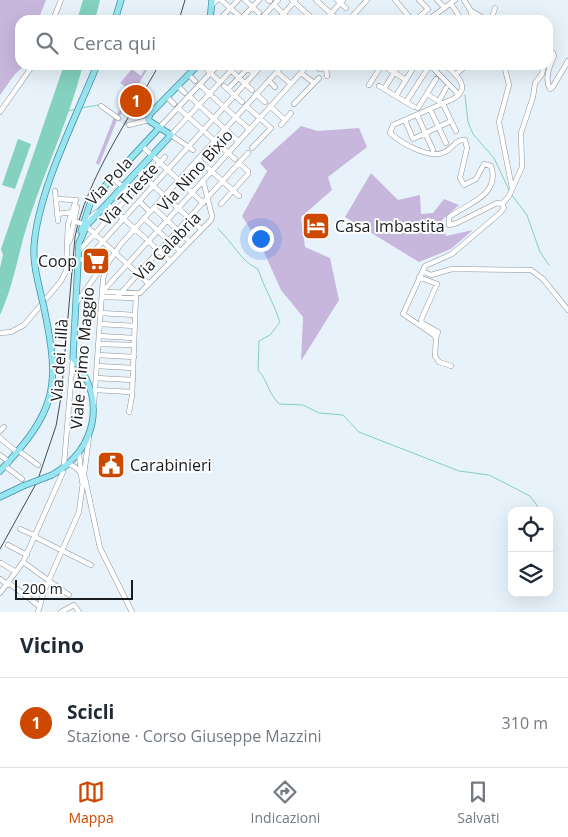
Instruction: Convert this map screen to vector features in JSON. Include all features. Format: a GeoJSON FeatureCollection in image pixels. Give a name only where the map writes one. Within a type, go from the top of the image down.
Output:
{"type":"FeatureCollection","features":[{"type":"Feature","properties":{"kind":"main road"},"geometry":{"type":"LineString","coordinates":[[116,15],[121,0]]}},
{"type":"Feature","properties":{"kind":"main road"},"geometry":{"type":"LineString","coordinates":[[3,468],[28,441],[46,408],[52,382],[52,347],[34,256],[38,224],[58,159],[95,70]]}},
{"type":"Feature","properties":{"kind":"main road"},"geometry":{"type":"LineString","coordinates":[[152,136],[148,120],[150,114],[194,70]]}},
{"type":"Feature","properties":{"kind":"main road"},"geometry":{"type":"LineString","coordinates":[[148,120],[171,135]]}},
{"type":"Feature","properties":{"kind":"main road"},"geometry":{"type":"LineString","coordinates":[[80,223],[89,204],[159,128]]}},
{"type":"Feature","properties":{"kind":"main road","name":"Via Pola"},"geometry":{"type":"LineString","coordinates":[[77,302],[82,260],[78,252],[80,223],[108,204],[171,135]]}},
{"type":"Feature","properties":{"kind":"main road","name":"Via dei Lillà"},"geometry":{"type":"LineString","coordinates":[[73,358],[77,302]]}},
{"type":"Feature","properties":{"kind":"main road"},"geometry":{"type":"LineString","coordinates":[[73,358],[79,366],[94,405]]}},
{"type":"Feature","properties":{"kind":"main road","name":"Viale Primo Maggio"},"geometry":{"type":"LineString","coordinates":[[0,499],[7,492],[52,475],[79,454],[89,437],[94,405]]}},
{"type":"Feature","properties":{"kind":"street"},"geometry":{"type":"LineString","coordinates":[[56,15],[61,0]]}},
{"type":"Feature","properties":{"kind":"street"},"geometry":{"type":"LineString","coordinates":[[211,6],[217,0]]}},
{"type":"Feature","properties":{"kind":"street"},"geometry":{"type":"LineString","coordinates":[[221,0],[238,15]]}},
{"type":"Feature","properties":{"kind":"street"},"geometry":{"type":"LineString","coordinates":[[224,15],[238,0]]}},
{"type":"Feature","properties":{"kind":"street"},"geometry":{"type":"LineString","coordinates":[[245,0],[260,15]]}},
{"type":"Feature","properties":{"kind":"street"},"geometry":{"type":"LineString","coordinates":[[246,15],[259,0]]}},
{"type":"Feature","properties":{"kind":"street"},"geometry":{"type":"LineString","coordinates":[[263,15],[271,2],[278,0]]}},
{"type":"Feature","properties":{"kind":"street"},"geometry":{"type":"LineString","coordinates":[[316,0],[330,13],[340,1],[354,15],[367,0]]}},
{"type":"Feature","properties":{"kind":"street"},"geometry":{"type":"LineString","coordinates":[[358,0],[363,5]]}},
{"type":"Feature","properties":{"kind":"street"},"geometry":{"type":"LineString","coordinates":[[395,0],[408,15]]}},
{"type":"Feature","properties":{"kind":"street"},"geometry":{"type":"LineString","coordinates":[[419,0],[428,8],[421,15]]}},
{"type":"Feature","properties":{"kind":"street"},"geometry":{"type":"LineString","coordinates":[[437,0],[445,8]]}},
{"type":"Feature","properties":{"kind":"street"},"geometry":{"type":"LineString","coordinates":[[464,0],[465,5],[471,12],[477,15]]}},
{"type":"Feature","properties":{"kind":"street"},"geometry":{"type":"LineString","coordinates":[[271,2],[283,14],[294,1],[309,15]]}},
{"type":"Feature","properties":{"kind":"street"},"geometry":{"type":"LineString","coordinates":[[435,15],[453,2],[460,15]]}},
{"type":"Feature","properties":{"kind":"street"},"geometry":{"type":"LineString","coordinates":[[493,15],[495,8]]}},
{"type":"Feature","properties":{"kind":"street"},"geometry":{"type":"LineString","coordinates":[[549,70],[547,84],[550,89],[568,61]]}},
{"type":"Feature","properties":{"kind":"street"},"geometry":{"type":"LineString","coordinates":[[0,112],[29,70]]}},
{"type":"Feature","properties":{"kind":"street"},"geometry":{"type":"LineString","coordinates":[[207,70],[242,102]]}},
{"type":"Feature","properties":{"kind":"street"},"geometry":{"type":"LineString","coordinates":[[159,128],[187,94],[214,70]]}},
{"type":"Feature","properties":{"kind":"street"},"geometry":{"type":"LineString","coordinates":[[193,150],[171,135],[212,96],[246,70]]}},
{"type":"Feature","properties":{"kind":"street"},"geometry":{"type":"LineString","coordinates":[[250,70],[254,74]]}},
{"type":"Feature","properties":{"kind":"street","name":"Via Trieste"},"geometry":{"type":"LineString","coordinates":[[82,260],[103,241],[188,147],[205,132],[214,118],[258,70]]}},
{"type":"Feature","properties":{"kind":"street"},"geometry":{"type":"LineString","coordinates":[[326,70],[326,76]]}},
{"type":"Feature","properties":{"kind":"street"},"geometry":{"type":"LineString","coordinates":[[369,85],[379,70]]}},
{"type":"Feature","properties":{"kind":"street"},"geometry":{"type":"LineString","coordinates":[[390,70],[406,80]]}},
{"type":"Feature","properties":{"kind":"street"},"geometry":{"type":"LineString","coordinates":[[384,89],[396,70]]}},
{"type":"Feature","properties":{"kind":"street"},"geometry":{"type":"LineString","coordinates":[[396,96],[412,70]]}},
{"type":"Feature","properties":{"kind":"street"},"geometry":{"type":"LineString","coordinates":[[406,102],[427,70]]}},
{"type":"Feature","properties":{"kind":"street"},"geometry":{"type":"LineString","coordinates":[[435,70],[458,94]]}},
{"type":"Feature","properties":{"kind":"street"},"geometry":{"type":"LineString","coordinates":[[452,70],[457,73]]}},
{"type":"Feature","properties":{"kind":"street"},"geometry":{"type":"LineString","coordinates":[[456,70],[463,85],[462,91],[456,98],[441,102],[391,127],[392,134],[420,150],[434,152],[445,152],[458,140],[464,140],[467,148],[460,178],[466,186],[474,182],[481,168],[486,164],[491,166],[493,173],[489,191],[449,217],[449,225],[497,203],[502,204]]}},
{"type":"Feature","properties":{"kind":"street"},"geometry":{"type":"LineString","coordinates":[[457,73],[461,70]]}},
{"type":"Feature","properties":{"kind":"street"},"geometry":{"type":"LineString","coordinates":[[505,70],[509,85],[500,122],[512,189]]}},
{"type":"Feature","properties":{"kind":"street"},"geometry":{"type":"LineString","coordinates":[[502,204],[509,196],[522,164],[521,133],[533,97],[535,83],[543,70]]}},
{"type":"Feature","properties":{"kind":"street"},"geometry":{"type":"LineString","coordinates":[[224,86],[231,71],[252,90]]}},
{"type":"Feature","properties":{"kind":"street"},"geometry":{"type":"LineString","coordinates":[[105,269],[115,253],[144,218],[277,72],[290,84]]}},
{"type":"Feature","properties":{"kind":"street"},"geometry":{"type":"LineString","coordinates":[[301,72],[314,84]]}},
{"type":"Feature","properties":{"kind":"street","name":"Via Nino Bixio"},"geometry":{"type":"LineString","coordinates":[[102,294],[146,239],[167,220],[301,72]]}},
{"type":"Feature","properties":{"kind":"street"},"geometry":{"type":"LineString","coordinates":[[189,75],[249,129]]}},
{"type":"Feature","properties":{"kind":"street"},"geometry":{"type":"LineString","coordinates":[[294,104],[319,78]]}},
{"type":"Feature","properties":{"kind":"street"},"geometry":{"type":"LineString","coordinates":[[379,86],[416,108],[436,79]]}},
{"type":"Feature","properties":{"kind":"street"},"geometry":{"type":"LineString","coordinates":[[269,81],[282,93]]}},
{"type":"Feature","properties":{"kind":"street"},"geometry":{"type":"LineString","coordinates":[[411,83],[416,87]]}},
{"type":"Feature","properties":{"kind":"street"},"geometry":{"type":"LineString","coordinates":[[178,86],[238,141]]}},
{"type":"Feature","properties":{"kind":"street"},"geometry":{"type":"LineString","coordinates":[[441,102],[446,88]]}},
{"type":"Feature","properties":{"kind":"street"},"geometry":{"type":"LineString","coordinates":[[298,91],[303,95]]}},
{"type":"Feature","properties":{"kind":"street"},"geometry":{"type":"LineString","coordinates":[[256,94],[265,102]]}},
{"type":"Feature","properties":{"kind":"street"},"geometry":{"type":"LineString","coordinates":[[427,94],[441,102],[456,131]]}},
{"type":"Feature","properties":{"kind":"street"},"geometry":{"type":"LineString","coordinates":[[167,97],[237,161]]}},
{"type":"Feature","properties":{"kind":"street"},"geometry":{"type":"LineString","coordinates":[[101,106],[118,118]]}},
{"type":"Feature","properties":{"kind":"street"},"geometry":{"type":"LineString","coordinates":[[246,106],[271,128],[252,148]]}},
{"type":"Feature","properties":{"kind":"street"},"geometry":{"type":"LineString","coordinates":[[270,106],[285,120]]}},
{"type":"Feature","properties":{"kind":"street"},"geometry":{"type":"LineString","coordinates":[[430,109],[446,143]]}},
{"type":"Feature","properties":{"kind":"street"},"geometry":{"type":"LineString","coordinates":[[281,125],[291,113]]}},
{"type":"Feature","properties":{"kind":"street"},"geometry":{"type":"LineString","coordinates":[[417,115],[434,152]]}},
{"type":"Feature","properties":{"kind":"street"},"geometry":{"type":"LineString","coordinates":[[129,125],[148,120]]}},
{"type":"Feature","properties":{"kind":"street"},"geometry":{"type":"LineString","coordinates":[[405,120],[413,138],[451,121]]}},
{"type":"Feature","properties":{"kind":"street"},"geometry":{"type":"LineString","coordinates":[[142,146],[203,203]]}},
{"type":"Feature","properties":{"kind":"street"},"geometry":{"type":"LineString","coordinates":[[120,294],[223,181],[237,161],[248,153]]}},
{"type":"Feature","properties":{"kind":"street"},"geometry":{"type":"LineString","coordinates":[[78,252],[165,158]]}},
{"type":"Feature","properties":{"kind":"street"},"geometry":{"type":"LineString","coordinates":[[198,159],[239,196]]}},
{"type":"Feature","properties":{"kind":"street","name":"Via Calabria"},"geometry":{"type":"LineString","coordinates":[[221,204],[248,173],[237,161]]}},
{"type":"Feature","properties":{"kind":"street"},"geometry":{"type":"LineString","coordinates":[[137,171],[201,229]]}},
{"type":"Feature","properties":{"kind":"street"},"geometry":{"type":"LineString","coordinates":[[113,178],[131,194]]}},
{"type":"Feature","properties":{"kind":"street"},"geometry":{"type":"LineString","coordinates":[[203,180],[207,198]]}},
{"type":"Feature","properties":{"kind":"street"},"geometry":{"type":"LineString","coordinates":[[55,191],[58,221]]}},
{"type":"Feature","properties":{"kind":"street","name":"Via Calabria"},"geometry":{"type":"LineString","coordinates":[[137,295],[211,220],[212,216],[207,198]]}},
{"type":"Feature","properties":{"kind":"street"},"geometry":{"type":"LineString","coordinates":[[56,199],[76,200]]}},
{"type":"Feature","properties":{"kind":"street"},"geometry":{"type":"LineString","coordinates":[[0,333],[11,332],[24,325],[61,281],[66,271],[68,224],[76,200]]}},
{"type":"Feature","properties":{"kind":"street"},"geometry":{"type":"LineString","coordinates":[[76,200],[80,223],[103,241],[149,284]]}},
{"type":"Feature","properties":{"kind":"street"},"geometry":{"type":"LineString","coordinates":[[139,201],[167,220],[189,241]]}},
{"type":"Feature","properties":{"kind":"street"},"geometry":{"type":"LineString","coordinates":[[89,204],[98,212]]}},
{"type":"Feature","properties":{"kind":"street"},"geometry":{"type":"LineString","coordinates":[[108,204],[170,261]]}},
{"type":"Feature","properties":{"kind":"street"},"geometry":{"type":"LineString","coordinates":[[430,329],[403,316],[419,277],[427,265],[445,259],[457,251],[500,213],[504,208],[502,204]]}},
{"type":"Feature","properties":{"kind":"street"},"geometry":{"type":"LineString","coordinates":[[58,214],[73,212]]}},
{"type":"Feature","properties":{"kind":"street"},"geometry":{"type":"LineString","coordinates":[[144,218],[180,251]]}},
{"type":"Feature","properties":{"kind":"street"},"geometry":{"type":"LineString","coordinates":[[66,246],[80,223]]}},
{"type":"Feature","properties":{"kind":"street"},"geometry":{"type":"LineString","coordinates":[[424,272],[431,275],[452,269],[509,268],[531,270],[543,279],[568,310]]}},
{"type":"Feature","properties":{"kind":"street","name":"Viale Primo Maggio"},"geometry":{"type":"LineString","coordinates":[[94,405],[105,269]]}},
{"type":"Feature","properties":{"kind":"street","name":"Via dei Lillà"},"geometry":{"type":"LineString","coordinates":[[77,302],[99,271],[105,269]]}},
{"type":"Feature","properties":{"kind":"street"},"geometry":{"type":"LineString","coordinates":[[419,277],[437,284],[421,320],[436,338],[434,356],[439,362],[451,366]]}},
{"type":"Feature","properties":{"kind":"street"},"geometry":{"type":"LineString","coordinates":[[102,294],[137,295],[133,380],[129,412]]}},
{"type":"Feature","properties":{"kind":"street"},"geometry":{"type":"LineString","coordinates":[[100,313],[135,315]]}},
{"type":"Feature","properties":{"kind":"street"},"geometry":{"type":"LineString","coordinates":[[100,324],[135,326]]}},
{"type":"Feature","properties":{"kind":"street"},"geometry":{"type":"LineString","coordinates":[[99,336],[134,338]]}},
{"type":"Feature","properties":{"kind":"street"},"geometry":{"type":"LineString","coordinates":[[98,344],[134,345]]}},
{"type":"Feature","properties":{"kind":"street"},"geometry":{"type":"LineString","coordinates":[[98,355],[134,357]]}},
{"type":"Feature","properties":{"kind":"street","name":"Via dei Lillà"},"geometry":{"type":"LineString","coordinates":[[67,464],[73,358]]}},
{"type":"Feature","properties":{"kind":"street"},"geometry":{"type":"LineString","coordinates":[[97,366],[133,368]]}},
{"type":"Feature","properties":{"kind":"street"},"geometry":{"type":"LineString","coordinates":[[96,378],[133,380]]}},
{"type":"Feature","properties":{"kind":"street"},"geometry":{"type":"LineString","coordinates":[[95,390],[132,392]]}},
{"type":"Feature","properties":{"kind":"street"},"geometry":{"type":"LineString","coordinates":[[0,431],[4,427]]}},
{"type":"Feature","properties":{"kind":"street"},"geometry":{"type":"LineString","coordinates":[[82,474],[86,462],[89,437]]}},
{"type":"Feature","properties":{"kind":"street"},"geometry":{"type":"LineString","coordinates":[[0,438],[38,464]]}},
{"type":"Feature","properties":{"kind":"street"},"geometry":{"type":"LineString","coordinates":[[79,454],[84,457],[86,462]]}},
{"type":"Feature","properties":{"kind":"street"},"geometry":{"type":"LineString","coordinates":[[0,579],[39,609],[48,580],[79,512],[83,486],[79,454]]}},
{"type":"Feature","properties":{"kind":"street"},"geometry":{"type":"LineString","coordinates":[[0,455],[3,468],[22,479]]}},
{"type":"Feature","properties":{"kind":"street"},"geometry":{"type":"LineString","coordinates":[[67,464],[76,467],[82,474],[100,548],[132,612]]}},
{"type":"Feature","properties":{"kind":"street"},"geometry":{"type":"LineString","coordinates":[[0,593],[27,555],[63,472]]}},
{"type":"Feature","properties":{"kind":"street"},"geometry":{"type":"LineString","coordinates":[[20,528],[91,565]]}},
{"type":"Feature","properties":{"kind":"street"},"geometry":{"type":"LineString","coordinates":[[8,545],[27,555]]}},
{"type":"Feature","properties":{"kind":"street"},"geometry":{"type":"LineString","coordinates":[[23,562],[69,595]]}},
{"type":"Feature","properties":{"kind":"street"},"geometry":{"type":"LineString","coordinates":[[1,563],[16,572]]}},
{"type":"Feature","properties":{"kind":"street"},"geometry":{"type":"LineString","coordinates":[[61,612],[74,604],[78,612]]}},
{"type":"Feature","properties":{"kind":"shaded area"},"geometry":{"type":"Polygon","coordinates":[[[0,0],[46,0],[40,15],[15,15],[15,70],[19,70],[0,95],[0,0]]]}},
{"type":"Feature","properties":{"kind":"shaded area"},"geometry":{"type":"Polygon","coordinates":[[[83,0],[100,0],[96,15],[78,15],[83,0]]]}},
{"type":"Feature","properties":{"kind":"shaded area"},"geometry":{"type":"Polygon","coordinates":[[[62,70],[82,70],[31,213],[0,315],[0,268],[3,255],[1,249],[62,70]]]}},
{"type":"Feature","properties":{"kind":"shaded area"},"geometry":{"type":"Polygon","coordinates":[[[131,70],[141,76],[144,70],[147,70],[117,120],[99,165],[96,163],[114,117],[118,117],[117,114],[130,98],[126,96],[129,89],[120,83],[131,70]]]}},
{"type":"Feature","properties":{"kind":"shaded area"},"geometry":{"type":"Polygon","coordinates":[[[301,126],[318,131],[359,128],[367,147],[328,177],[332,190],[301,217],[305,247],[330,258],[339,300],[301,361],[303,317],[281,290],[263,250],[242,216],[267,171],[260,163],[301,126]]]}},
{"type":"Feature","properties":{"kind":"shaded area"},"geometry":{"type":"Polygon","coordinates":[[[18,139],[31,144],[15,189],[2,185],[18,139]]]}},
{"type":"Feature","properties":{"kind":"shaded area"},"geometry":{"type":"Polygon","coordinates":[[[371,173],[398,200],[420,195],[421,214],[433,213],[444,199],[459,205],[442,220],[446,236],[473,230],[451,249],[419,262],[345,217],[371,173]]]}},
{"type":"Feature","properties":{"kind":"waterway"},"geometry":{"type":"LineString","coordinates":[[465,95],[468,122],[473,134],[494,158],[509,190]]}},
{"type":"Feature","properties":{"kind":"waterway"},"geometry":{"type":"LineString","coordinates":[[80,108],[99,105]]}},
{"type":"Feature","properties":{"kind":"waterway"},"geometry":{"type":"LineString","coordinates":[[68,111],[77,109]]}},
{"type":"Feature","properties":{"kind":"waterway"},"geometry":{"type":"LineString","coordinates":[[511,194],[527,215],[540,252],[549,265]]}},
{"type":"Feature","properties":{"kind":"waterway"},"geometry":{"type":"LineString","coordinates":[[218,229],[241,256],[258,269],[278,315],[280,322],[270,335],[259,341],[258,370],[279,404],[303,405],[319,413],[343,415],[359,432],[459,471],[489,475],[530,496],[538,507]]}},
{"type":"Feature","properties":{"kind":"tunnel"},"geometry":{"type":"LineString","coordinates":[[118,118],[129,125]]}},
{"type":"Feature","properties":{"kind":"railway"},"geometry":{"type":"LineString","coordinates":[[180,15],[185,0]]}},
{"type":"Feature","properties":{"kind":"railway"},"geometry":{"type":"LineString","coordinates":[[0,549],[37,482],[56,426],[61,397],[75,237],[81,215],[89,193],[110,149],[156,70]]}},
{"type":"Feature","properties":{"kind":"place","name":"Scicli"},"geometry":{"type":"Point","coordinates":[136,101]}},
{"type":"Feature","properties":{"kind":"place","name":"Casa Imbastita"},"geometry":{"type":"Point","coordinates":[316,226]}},
{"type":"Feature","properties":{"kind":"place","name":"Coop"},"geometry":{"type":"Point","coordinates":[96,261]}},
{"type":"Feature","properties":{"kind":"place","name":"Carabinieri"},"geometry":{"type":"Point","coordinates":[111,465]}}]}
